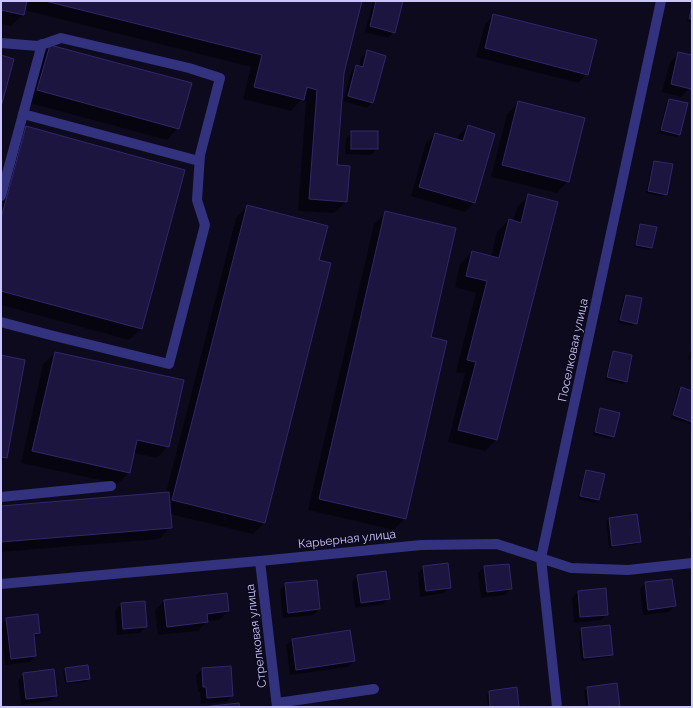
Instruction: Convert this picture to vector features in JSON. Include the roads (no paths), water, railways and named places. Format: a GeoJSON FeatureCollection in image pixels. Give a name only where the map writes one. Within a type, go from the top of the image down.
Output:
{"type":"FeatureCollection","features":[{"type":"Feature","properties":{"kind":"street","name":"Поселковая улица"},"geometry":{"type":"LineString","coordinates":[[557,707],[541,558],[661,1]]}},
{"type":"Feature","properties":{"kind":"street"},"geometry":{"type":"LineString","coordinates":[[1,43],[38,46],[61,38],[189,68],[220,78],[199,161],[197,200],[205,225],[169,364],[1,322]]}},
{"type":"Feature","properties":{"kind":"street"},"geometry":{"type":"LineString","coordinates":[[1,196],[42,44]]}},
{"type":"Feature","properties":{"kind":"street"},"geometry":{"type":"LineString","coordinates":[[23,114],[199,161]]}},
{"type":"Feature","properties":{"kind":"street"},"geometry":{"type":"LineString","coordinates":[[1,497],[110,486]]}},
{"type":"Feature","properties":{"kind":"street","name":"Карьерная улица"},"geometry":{"type":"LineString","coordinates":[[1,584],[421,545],[498,544],[572,568],[628,570],[692,563]]}},
{"type":"Feature","properties":{"kind":"street","name":"Стрелковая улица"},"geometry":{"type":"LineString","coordinates":[[260,561],[277,705]]}},
{"type":"Feature","properties":{"kind":"street"},"geometry":{"type":"LineString","coordinates":[[277,705],[374,689]]}}]}
